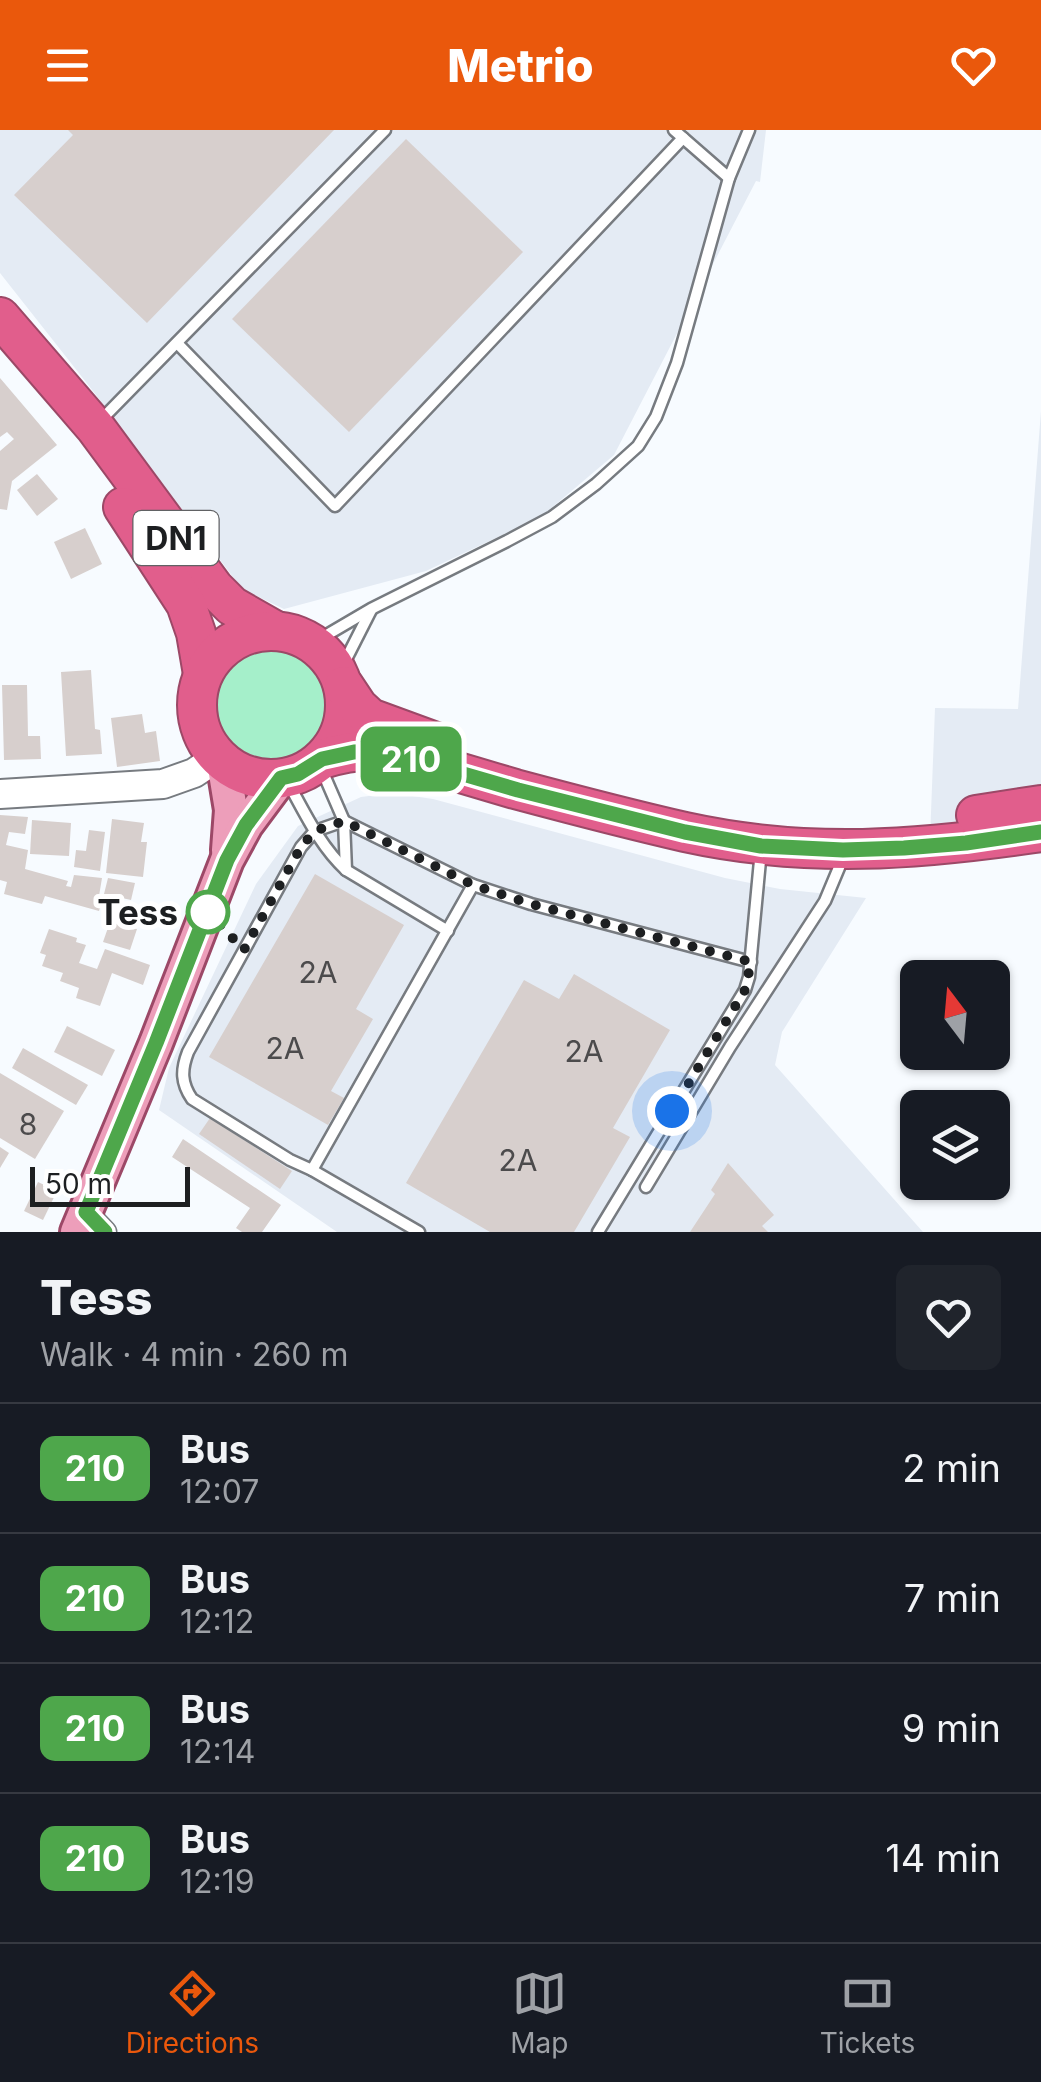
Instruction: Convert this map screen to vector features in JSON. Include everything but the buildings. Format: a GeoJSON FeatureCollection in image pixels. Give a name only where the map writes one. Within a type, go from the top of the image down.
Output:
{"type":"FeatureCollection","features":[{"type":"Feature","properties":{"kind":"highway","name":"DN1"},"geometry":{"type":"LineString","coordinates":[[0,317],[94,427],[214,588],[232,606],[274,630],[313,643]]}},
{"type":"Feature","properties":{"kind":"highway","name":"DN1"},"geometry":{"type":"LineString","coordinates":[[0,353],[76,443],[136,525],[186,604],[203,674],[197,699],[199,724],[220,759]]}},
{"type":"Feature","properties":{"kind":"highway"},"geometry":{"type":"LineString","coordinates":[[203,674],[220,650],[232,641],[274,630]]}},
{"type":"Feature","properties":{"kind":"highway"},"geometry":{"type":"LineString","coordinates":[[313,643],[332,662],[358,707],[370,718],[523,771],[647,803],[768,822],[858,826],[924,822],[1041,805]]}},
{"type":"Feature","properties":{"kind":"highway"},"geometry":{"type":"LineString","coordinates":[[302,769],[335,744],[343,726],[346,706],[341,680]]}},
{"type":"Feature","properties":{"kind":"highway"},"geometry":{"type":"LineString","coordinates":[[220,759],[244,774],[268,779],[354,752],[398,755],[685,832],[761,846],[904,848],[1041,832]]}},
{"type":"Feature","properties":{"kind":"main road"},"geometry":{"type":"LineString","coordinates":[[220,759],[231,810],[227,860]]}},
{"type":"Feature","properties":{"kind":"main road"},"geometry":{"type":"LineString","coordinates":[[89,1225],[227,860],[246,825],[302,769]]}},
{"type":"Feature","properties":{"kind":"street"},"geometry":{"type":"LineString","coordinates":[[0,794],[162,784],[220,759]]}},
{"type":"Feature","properties":{"kind":"lane"},"geometry":{"type":"LineString","coordinates":[[94,427],[385,130]]}},
{"type":"Feature","properties":{"kind":"lane"},"geometry":{"type":"LineString","coordinates":[[313,643],[552,516],[638,446],[656,416],[677,364],[729,178],[750,130]]}},
{"type":"Feature","properties":{"kind":"lane"},"geometry":{"type":"LineString","coordinates":[[177,343],[335,506],[678,134],[729,178]]}},
{"type":"Feature","properties":{"kind":"lane"},"geometry":{"type":"LineString","coordinates":[[341,680],[371,609]]}},
{"type":"Feature","properties":{"kind":"lane"},"geometry":{"type":"LineString","coordinates":[[302,769],[344,821],[473,885],[751,962]]}},
{"type":"Feature","properties":{"kind":"lane"},"geometry":{"type":"LineString","coordinates":[[302,769],[315,831],[335,860],[448,930]]}},
{"type":"Feature","properties":{"kind":"lane"},"geometry":{"type":"LineString","coordinates":[[344,821],[315,831],[301,847],[188,1052],[182,1077],[192,1100],[419,1232]]}},
{"type":"Feature","properties":{"kind":"lane"},"geometry":{"type":"LineString","coordinates":[[344,821],[346,870]]}},
{"type":"Feature","properties":{"kind":"lane"},"geometry":{"type":"LineString","coordinates":[[598,1232],[745,990],[761,846]]}},
{"type":"Feature","properties":{"kind":"lane"},"geometry":{"type":"LineString","coordinates":[[646,1188],[730,1047],[825,901],[846,850]]}},
{"type":"Feature","properties":{"kind":"lane"},"geometry":{"type":"LineString","coordinates":[[312,1170],[473,885]]}},
{"type":"Feature","properties":{"kind":"shaded area"},"geometry":{"type":"Polygon","coordinates":[[[0,130],[766,130],[760,182],[756,181],[614,455],[542,516],[426,571],[284,609],[242,589],[0,273],[0,130]]]}},
{"type":"Feature","properties":{"kind":"shaded area"},"geometry":{"type":"Polygon","coordinates":[[[1041,411],[1041,854],[929,865],[935,708],[1018,709],[1041,411]]]}},
{"type":"Feature","properties":{"kind":"shaded area"},"geometry":{"type":"Polygon","coordinates":[[[392,793],[433,799],[725,878],[780,889],[866,898],[782,1032],[775,1065],[923,1232],[337,1232],[159,1110],[169,1068],[256,884],[298,826],[361,797],[392,793]]]}},
{"type":"Feature","properties":{"kind":"green space"},"geometry":{"type":"Polygon","coordinates":[[[272,645],[294,650],[314,662],[326,682],[331,704],[326,726],[314,746],[294,758],[272,763],[250,758],[230,746],[218,726],[213,704],[218,682],[230,662],[250,650],[272,645]]]}},
{"type":"Feature","properties":{"kind":"bus line","name":"210"},"geometry":{"type":"LineString","coordinates":[[105,1232],[86,1212],[227,860],[246,825],[281,778],[298,774],[322,759],[373,751],[398,755],[685,832],[761,846],[904,848],[1041,832]]}},
{"type":"Feature","properties":{"kind":"place","name":"Tess"},"geometry":{"type":"Point","coordinates":[208,912]}},
{"type":"Feature","properties":{"kind":"route"},"geometry":{"type":"LineString","coordinates":[[208,912],[244,950],[301,847],[315,831],[344,821],[473,885],[751,962],[745,990],[672,1111]]}}]}
